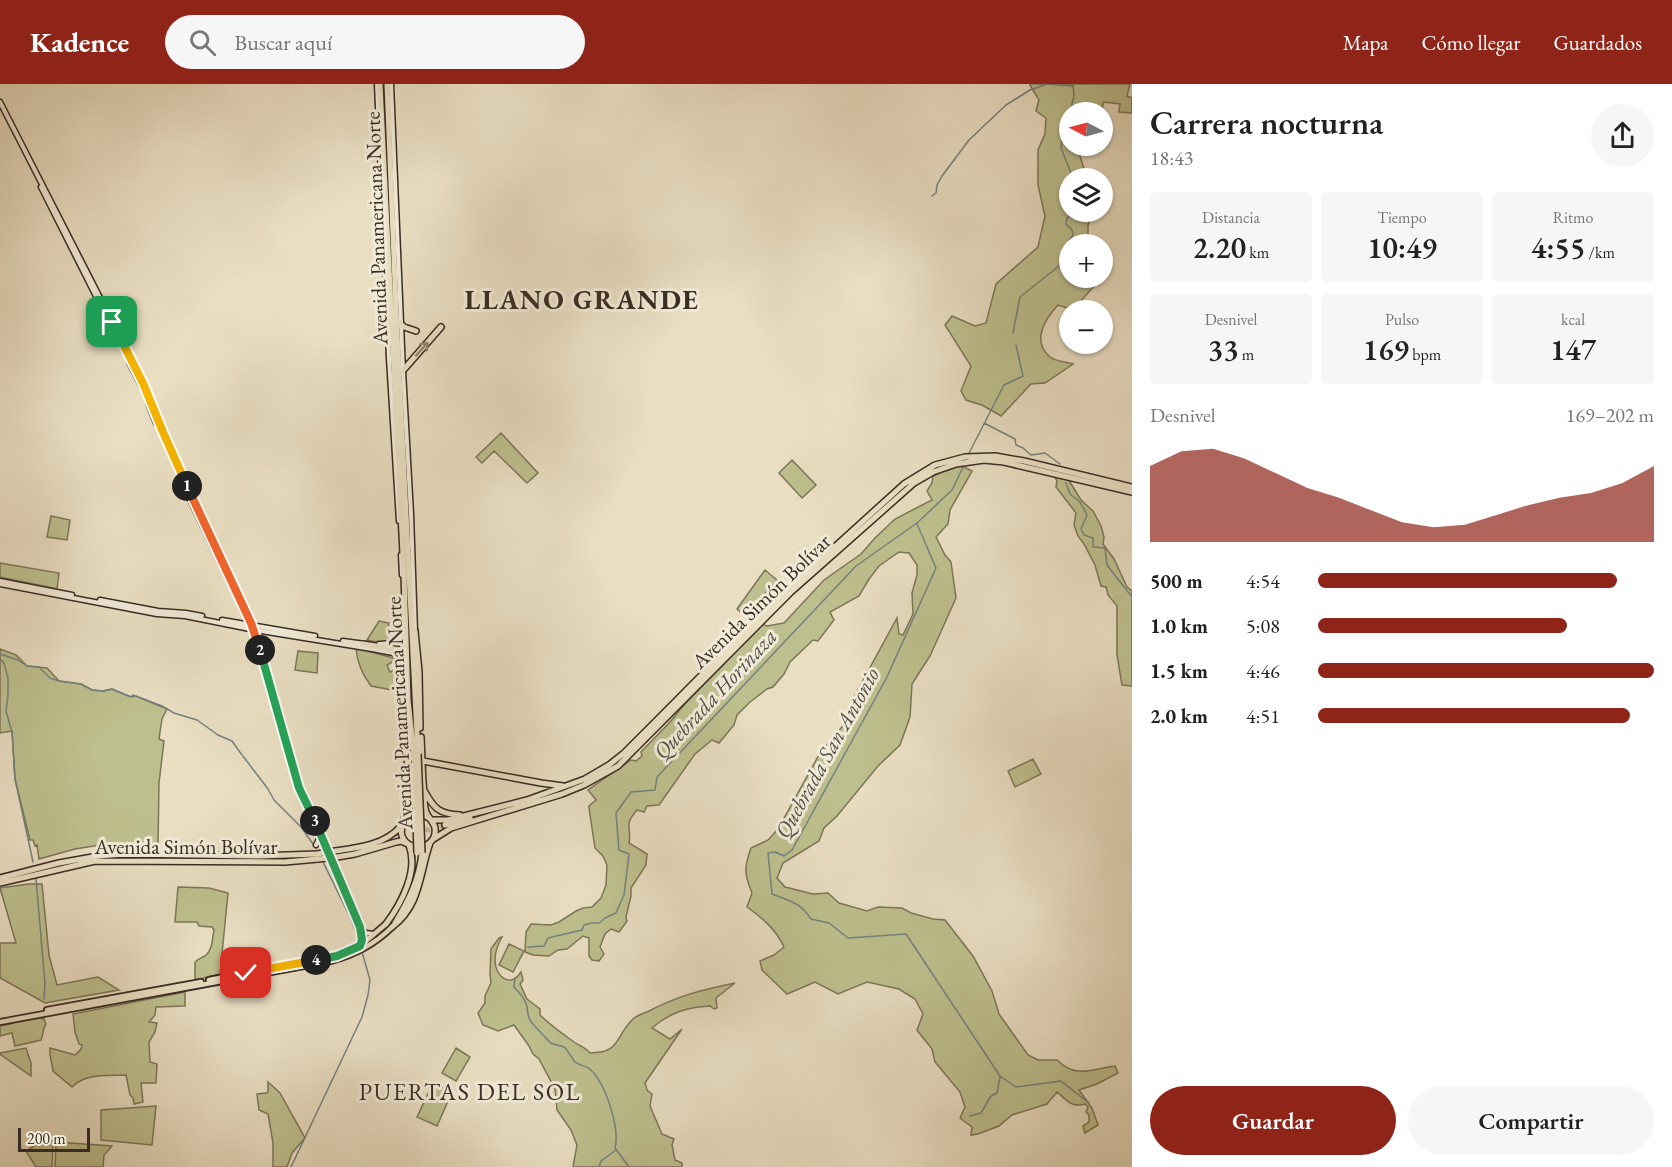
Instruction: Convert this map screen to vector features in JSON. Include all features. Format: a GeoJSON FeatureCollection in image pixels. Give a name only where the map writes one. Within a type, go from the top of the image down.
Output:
{"type":"FeatureCollection","features":[{"type":"Feature","properties":{"kind":"highway","name":"Avenida Panamericana Norte"},"geometry":{"type":"LineString","coordinates":[[378,84],[384,213],[398,321],[396,372],[405,631],[409,716],[416,754]]}},
{"type":"Feature","properties":{"kind":"highway","name":"Avenida Panamericana Norte"},"geometry":{"type":"LineString","coordinates":[[389,84],[392,186],[388,235],[411,618],[419,853],[405,897],[389,926]]}},
{"type":"Feature","properties":{"kind":"highway"},"geometry":{"type":"LineString","coordinates":[[398,321],[404,327],[416,331]]}},
{"type":"Feature","properties":{"kind":"highway"},"geometry":{"type":"LineString","coordinates":[[396,372],[441,327]]}},
{"type":"Feature","properties":{"kind":"highway","name":"Avenida Simón Bolívar"},"geometry":{"type":"LineString","coordinates":[[430,819],[448,820],[567,786],[585,779],[623,754],[774,602],[904,484],[935,465],[988,455],[1132,487]]}},
{"type":"Feature","properties":{"kind":"highway","name":"Avenida Simón Bolívar"},"geometry":{"type":"LineString","coordinates":[[432,841],[451,828],[584,785],[618,766],[791,592],[896,498],[926,475],[967,459],[984,460],[1004,462],[1132,492]]}},
{"type":"Feature","properties":{"kind":"highway"},"geometry":{"type":"LineString","coordinates":[[411,618],[415,632],[419,672],[420,728]]}},
{"type":"Feature","properties":{"kind":"highway"},"geometry":{"type":"LineString","coordinates":[[363,644],[401,650]]}},
{"type":"Feature","properties":{"kind":"highway"},"geometry":{"type":"LineString","coordinates":[[389,926],[401,920],[410,908],[435,830],[425,807],[417,672]]}},
{"type":"Feature","properties":{"kind":"highway"},"geometry":{"type":"LineString","coordinates":[[389,926],[409,878],[413,855],[402,835],[407,802],[409,716]]}},
{"type":"Feature","properties":{"kind":"highway"},"geometry":{"type":"LineString","coordinates":[[408,724],[412,809]]}},
{"type":"Feature","properties":{"kind":"highway"},"geometry":{"type":"LineString","coordinates":[[423,761],[567,786]]}},
{"type":"Feature","properties":{"kind":"highway"},"geometry":{"type":"LineString","coordinates":[[541,783],[544,789],[541,794]]}},
{"type":"Feature","properties":{"kind":"highway"},"geometry":{"type":"LineString","coordinates":[[424,790],[437,809],[464,815]]}},
{"type":"Feature","properties":{"kind":"highway"},"geometry":{"type":"LineString","coordinates":[[445,825],[507,810]]}},
{"type":"Feature","properties":{"kind":"highway"},"geometry":{"type":"LineString","coordinates":[[403,824],[414,814],[422,814],[430,819]]}},
{"type":"Feature","properties":{"kind":"highway","name":"Avenida Simón Bolívar"},"geometry":{"type":"LineString","coordinates":[[336,854],[382,841],[390,837],[403,824]]}},
{"type":"Feature","properties":{"kind":"highway"},"geometry":{"type":"LineString","coordinates":[[409,844],[421,847],[432,841]]}},
{"type":"Feature","properties":{"kind":"highway","name":"Avenida Simón Bolívar"},"geometry":{"type":"LineString","coordinates":[[0,883],[95,861],[285,862],[317,856],[356,854],[396,842],[409,844]]}},
{"type":"Feature","properties":{"kind":"highway","name":"Avenida Simón Bolívar"},"geometry":{"type":"LineString","coordinates":[[0,878],[59,863],[125,854],[317,856]]}},
{"type":"Feature","properties":{"kind":"main road"},"geometry":{"type":"LineString","coordinates":[[0,102],[141,378],[181,474],[253,630],[299,788],[360,927],[362,940],[360,946]]}},
{"type":"Feature","properties":{"kind":"main road"},"geometry":{"type":"LineString","coordinates":[[0,107],[138,379],[245,618],[253,630]]}},
{"type":"Feature","properties":{"kind":"main road","name":"Avenida Panamericana Norte"},"geometry":{"type":"LineString","coordinates":[[392,186],[398,321]]}},
{"type":"Feature","properties":{"kind":"main road","name":"Avenida Panamericana Norte"},"geometry":{"type":"LineString","coordinates":[[396,372],[411,520],[415,632]]}},
{"type":"Feature","properties":{"kind":"main road"},"geometry":{"type":"LineString","coordinates":[[0,582],[158,614],[205,619],[253,630],[332,641],[393,653],[400,657],[407,667]]}},
{"type":"Feature","properties":{"kind":"main road"},"geometry":{"type":"LineString","coordinates":[[0,582],[158,611],[186,613],[239,624],[253,630],[363,644],[388,645],[394,643],[405,631]]}},
{"type":"Feature","properties":{"kind":"main road"},"geometry":{"type":"LineString","coordinates":[[239,624],[245,618]]}},
{"type":"Feature","properties":{"kind":"main road"},"geometry":{"type":"LineString","coordinates":[[316,845],[321,834]]}},
{"type":"Feature","properties":{"kind":"main road","name":"Avenida Panamericana Norte"},"geometry":{"type":"LineString","coordinates":[[0,1020],[337,956],[360,946],[389,926]]}},
{"type":"Feature","properties":{"kind":"main road","name":"Avenida Panamericana Norte"},"geometry":{"type":"LineString","coordinates":[[0,1020],[331,961],[360,951],[381,937],[389,926]]}},
{"type":"Feature","properties":{"kind":"main road"},"geometry":{"type":"LineString","coordinates":[[360,927],[368,934],[377,934]]}},
{"type":"Feature","properties":{"kind":"green space"},"geometry":{"type":"Polygon","coordinates":[[[1130,84],[1127,96],[1132,98],[1132,113],[1119,112],[1120,104],[1113,102],[1059,102],[1059,156],[1080,156],[1084,168],[1059,168],[1059,222],[1089,222],[1088,234],[1059,234],[1059,288],[1092,288],[1082,300],[1059,300],[1059,305],[1042,330],[1041,344],[1044,351],[1050,357],[1073,364],[1045,383],[1031,384],[1001,416],[982,405],[966,400],[961,391],[971,366],[945,325],[952,316],[975,326],[986,323],[996,284],[1038,247],[1045,216],[1038,185],[1038,150],[1045,134],[1046,118],[1036,111],[1039,100],[1030,85],[1130,84]]]}},
{"type":"Feature","properties":{"kind":"green space"},"geometry":{"type":"Polygon","coordinates":[[[501,433],[538,473],[527,483],[494,451],[482,463],[476,457],[501,433]]]}},
{"type":"Feature","properties":{"kind":"green space"},"geometry":{"type":"Polygon","coordinates":[[[792,460],[816,485],[802,498],[779,473],[792,460]]]}},
{"type":"Feature","properties":{"kind":"green space"},"geometry":{"type":"Polygon","coordinates":[[[960,465],[972,471],[950,510],[948,524],[936,537],[951,562],[956,598],[930,656],[912,684],[910,717],[900,745],[878,766],[837,816],[824,828],[819,841],[783,863],[777,878],[785,887],[813,894],[828,893],[839,903],[867,911],[878,907],[902,908],[911,913],[945,920],[973,956],[992,991],[999,1014],[1028,1055],[1038,1060],[1057,1060],[1064,1066],[1077,1071],[1115,1066],[1118,1073],[1079,1090],[1092,1108],[1098,1125],[1085,1133],[1083,1126],[1089,1122],[1089,1115],[1086,1112],[1088,1107],[1085,1104],[1073,1104],[1057,1092],[1047,1104],[1012,1115],[999,1126],[971,1135],[972,1127],[960,1118],[965,1107],[960,1092],[935,1062],[932,1049],[917,1030],[923,1014],[915,999],[899,989],[867,982],[838,994],[815,982],[787,994],[762,970],[760,961],[774,955],[784,947],[773,929],[747,907],[752,893],[747,881],[746,870],[751,848],[768,840],[778,829],[820,753],[847,721],[854,697],[897,618],[899,634],[903,635],[913,614],[912,593],[917,575],[917,565],[909,553],[899,552],[879,566],[859,596],[830,612],[834,620],[818,641],[813,640],[790,662],[773,687],[750,702],[737,715],[734,725],[719,743],[712,740],[695,754],[659,805],[647,806],[644,812],[637,810],[633,815],[629,823],[629,843],[647,854],[646,865],[631,888],[627,921],[619,932],[611,929],[605,934],[600,947],[604,954],[599,961],[592,960],[589,956],[589,938],[583,936],[567,949],[558,950],[549,956],[525,952],[526,932],[531,924],[551,925],[576,911],[592,907],[601,898],[606,885],[607,865],[603,856],[595,848],[589,806],[596,800],[588,790],[631,760],[636,761],[642,756],[641,752],[762,624],[767,626],[784,623],[824,580],[861,554],[895,519],[932,500],[927,491],[933,476],[960,465]]]}},
{"type":"Feature","properties":{"kind":"green space"},"geometry":{"type":"Polygon","coordinates":[[[1053,474],[1068,479],[1081,500],[1093,511],[1101,526],[1103,544],[1114,559],[1127,587],[1132,591],[1132,686],[1122,685],[1117,655],[1117,606],[1108,595],[1106,587],[1101,586],[1095,565],[1074,525],[1076,513],[1056,487],[1057,481],[1053,474]]]}},
{"type":"Feature","properties":{"kind":"green space"},"geometry":{"type":"Polygon","coordinates":[[[51,516],[70,520],[67,540],[47,537],[51,516]]]}},
{"type":"Feature","properties":{"kind":"green space"},"geometry":{"type":"Polygon","coordinates":[[[0,563],[59,573],[57,589],[0,577],[0,563]]]}},
{"type":"Feature","properties":{"kind":"green space"},"geometry":{"type":"Polygon","coordinates":[[[765,570],[777,580],[745,616],[737,609],[765,570]]]}},
{"type":"Feature","properties":{"kind":"green space"},"geometry":{"type":"Polygon","coordinates":[[[379,621],[389,623],[387,631],[390,635],[398,635],[392,641],[367,640],[379,621]]]}},
{"type":"Feature","properties":{"kind":"green space"},"geometry":{"type":"Polygon","coordinates":[[[356,648],[397,659],[387,665],[390,672],[402,667],[403,692],[371,686],[360,668],[356,648]]]}},
{"type":"Feature","properties":{"kind":"green space"},"geometry":{"type":"Polygon","coordinates":[[[0,649],[16,655],[27,666],[47,668],[59,681],[81,684],[92,690],[112,689],[167,709],[162,719],[159,739],[164,741],[159,783],[158,845],[106,844],[75,849],[39,859],[37,845],[35,846],[33,840],[30,840],[15,779],[12,731],[0,733],[0,649]]]}},
{"type":"Feature","properties":{"kind":"green space"},"geometry":{"type":"Polygon","coordinates":[[[298,651],[318,653],[317,673],[295,670],[298,651]]]}},
{"type":"Feature","properties":{"kind":"green space"},"geometry":{"type":"Polygon","coordinates":[[[1033,759],[1041,774],[1015,787],[1008,771],[1033,759]]]}},
{"type":"Feature","properties":{"kind":"green space"},"geometry":{"type":"Polygon","coordinates":[[[42,884],[49,955],[57,985],[98,977],[119,990],[45,1003],[0,978],[0,943],[16,943],[0,888],[42,884]]]}},
{"type":"Feature","properties":{"kind":"green space"},"geometry":{"type":"Polygon","coordinates":[[[178,887],[209,888],[228,893],[220,974],[195,980],[195,962],[210,951],[214,930],[212,927],[199,926],[197,922],[175,922],[178,887]]]}},
{"type":"Feature","properties":{"kind":"green space"},"geometry":{"type":"Polygon","coordinates":[[[502,937],[495,957],[500,975],[512,980],[521,972],[523,980],[520,984],[527,999],[540,1009],[540,1015],[590,1053],[612,1047],[631,1021],[640,1015],[690,994],[735,983],[716,998],[717,1008],[710,1006],[686,1009],[665,1018],[652,1028],[670,1039],[682,1029],[645,1083],[647,1090],[652,1094],[650,1106],[662,1134],[674,1139],[672,1145],[675,1160],[682,1163],[682,1167],[573,1167],[577,1145],[571,1130],[557,1110],[555,1089],[539,1059],[533,1054],[514,1025],[498,1031],[483,1025],[478,1013],[485,1003],[485,996],[491,983],[491,949],[502,937]]]}},
{"type":"Feature","properties":{"kind":"green space"},"geometry":{"type":"Polygon","coordinates":[[[509,944],[524,951],[513,972],[499,965],[509,944]]]}},
{"type":"Feature","properties":{"kind":"green space"},"geometry":{"type":"Polygon","coordinates":[[[185,992],[185,1006],[156,1007],[155,1015],[149,1022],[157,1023],[149,1042],[150,1062],[157,1064],[156,1083],[141,1083],[143,1102],[134,1104],[126,1075],[90,1077],[72,1087],[53,1071],[50,1048],[75,1055],[81,1049],[82,1045],[79,1044],[75,1032],[73,1014],[185,992]]]}},
{"type":"Feature","properties":{"kind":"green space"},"geometry":{"type":"Polygon","coordinates":[[[44,1019],[46,1024],[41,1040],[15,1046],[12,1033],[0,1036],[0,1026],[44,1019]]]}},
{"type":"Feature","properties":{"kind":"green space"},"geometry":{"type":"Polygon","coordinates":[[[26,1048],[31,1063],[31,1076],[0,1054],[26,1048]]]}},
{"type":"Feature","properties":{"kind":"green space"},"geometry":{"type":"Polygon","coordinates":[[[456,1048],[470,1057],[456,1081],[442,1073],[456,1048]]]}},
{"type":"Feature","properties":{"kind":"green space"},"geometry":{"type":"Polygon","coordinates":[[[268,1082],[280,1093],[305,1138],[292,1153],[287,1167],[273,1167],[273,1143],[268,1114],[259,1110],[257,1094],[267,1093],[268,1082]]]}},
{"type":"Feature","properties":{"kind":"green space"},"geometry":{"type":"Polygon","coordinates":[[[433,1083],[452,1092],[437,1126],[417,1117],[433,1083]]]}},
{"type":"Feature","properties":{"kind":"green space"},"geometry":{"type":"Polygon","coordinates":[[[156,1106],[152,1145],[101,1140],[101,1110],[156,1106]]]}},
{"type":"Feature","properties":{"kind":"green space"},"geometry":{"type":"Polygon","coordinates":[[[29,1135],[47,1136],[53,1142],[52,1167],[36,1167],[26,1151],[37,1144],[33,1138],[30,1139],[29,1135]]]}},
{"type":"Feature","properties":{"kind":"green space"},"geometry":{"type":"Polygon","coordinates":[[[56,1142],[112,1146],[104,1155],[103,1167],[55,1167],[56,1142]]]}},
{"type":"Feature","properties":{"kind":"waterway"},"geometry":{"type":"LineString","coordinates":[[932,196],[936,193],[942,176],[969,140],[1006,105],[1030,90],[1047,84],[1072,86]]}},
{"type":"Feature","properties":{"kind":"waterway"},"geometry":{"type":"LineString","coordinates":[[1072,102],[1073,84]]}},
{"type":"Feature","properties":{"kind":"waterway"},"geometry":{"type":"LineString","coordinates":[[1064,156],[1069,168]]}},
{"type":"Feature","properties":{"kind":"waterway"},"geometry":{"type":"LineString","coordinates":[[1013,333],[1020,297],[1059,266],[1064,249],[1073,235],[1066,222]]}},
{"type":"Feature","properties":{"kind":"waterway"},"geometry":{"type":"LineString","coordinates":[[968,455],[1004,385],[1023,376],[1016,345]]}},
{"type":"Feature","properties":{"kind":"waterway"},"geometry":{"type":"LineString","coordinates":[[984,423],[1015,439],[1016,445],[1031,455],[1045,453],[1060,464]]}},
{"type":"Feature","properties":{"kind":"waterway","name":"Quebrada Horinaza"},"geometry":{"type":"LineString","coordinates":[[528,947],[544,946],[548,938],[582,930],[584,925],[599,923],[616,913],[624,895],[629,854],[619,850],[616,813],[631,792],[655,790],[657,777],[856,566],[917,523],[952,490],[964,465]]}},
{"type":"Feature","properties":{"kind":"waterway"},"geometry":{"type":"LineString","coordinates":[[1066,483],[1070,494],[1080,502],[1087,515],[1081,529],[1084,535],[1093,538],[1093,547],[1105,548],[1107,565],[1132,597]]}},
{"type":"Feature","properties":{"kind":"waterway","name":"Quebrada San Antonio"},"geometry":{"type":"LineString","coordinates":[[917,524],[936,568],[887,677],[792,850],[784,856],[775,852],[768,853],[772,894],[799,906],[811,919],[829,923],[848,938],[906,934],[1000,1076],[1016,1087],[1061,1081],[1089,1103]]}},
{"type":"Feature","properties":{"kind":"waterway"},"geometry":{"type":"LineString","coordinates":[[0,654],[18,660],[27,666],[39,667],[50,678],[81,684],[92,690],[112,689],[197,720],[218,735],[232,741],[242,755]]}},
{"type":"Feature","properties":{"kind":"waterway"},"geometry":{"type":"LineString","coordinates":[[0,659],[4,663],[8,678],[6,711],[12,732],[15,779],[33,862]]}},
{"type":"Feature","properties":{"kind":"waterway"},"geometry":{"type":"LineString","coordinates":[[243,756],[274,800],[301,827],[313,844]]}},
{"type":"Feature","properties":{"kind":"waterway"},"geometry":{"type":"LineString","coordinates":[[323,862],[360,942]]}},
{"type":"Feature","properties":{"kind":"waterway"},"geometry":{"type":"LineString","coordinates":[[36,879],[45,984],[44,999]]}},
{"type":"Feature","properties":{"kind":"waterway"},"geometry":{"type":"LineString","coordinates":[[291,1167],[362,1017],[370,980],[362,952]]}},
{"type":"Feature","properties":{"kind":"waterway","name":"Quebrada Horinaza"},"geometry":{"type":"LineString","coordinates":[[515,979],[514,987],[525,1001],[528,1017],[532,1023],[550,1042],[564,1047],[575,1062],[589,1069],[597,1077],[607,1096],[614,1118],[615,1148],[629,1167]]}},
{"type":"Feature","properties":{"kind":"waterway"},"geometry":{"type":"LineString","coordinates":[[970,1116],[981,1113],[991,1096],[997,1093],[1000,1077]]}},
{"type":"Feature","properties":{"kind":"waterway"},"geometry":{"type":"LineString","coordinates":[[599,1167],[601,1161],[616,1150]]}},
{"type":"Feature","properties":{"kind":"tunnel"},"geometry":{"type":"LineString","coordinates":[[418,827],[429,830],[445,825]]}},
{"type":"Feature","properties":{"kind":"district","name":"LLANO GRANDE"},"geometry":{"type":"Point","coordinates":[582,299]}},
{"type":"Feature","properties":{"kind":"district","name":"PUERTAS DEL SOL"},"geometry":{"type":"Point","coordinates":[470,1091]}},
{"type":"Feature","properties":{"kind":"route"},"geometry":{"type":"LineString","coordinates":[[112,322],[143,383],[181,474],[255,630],[299,788],[360,927],[362,940],[360,946],[337,956],[246,973]]}}]}
